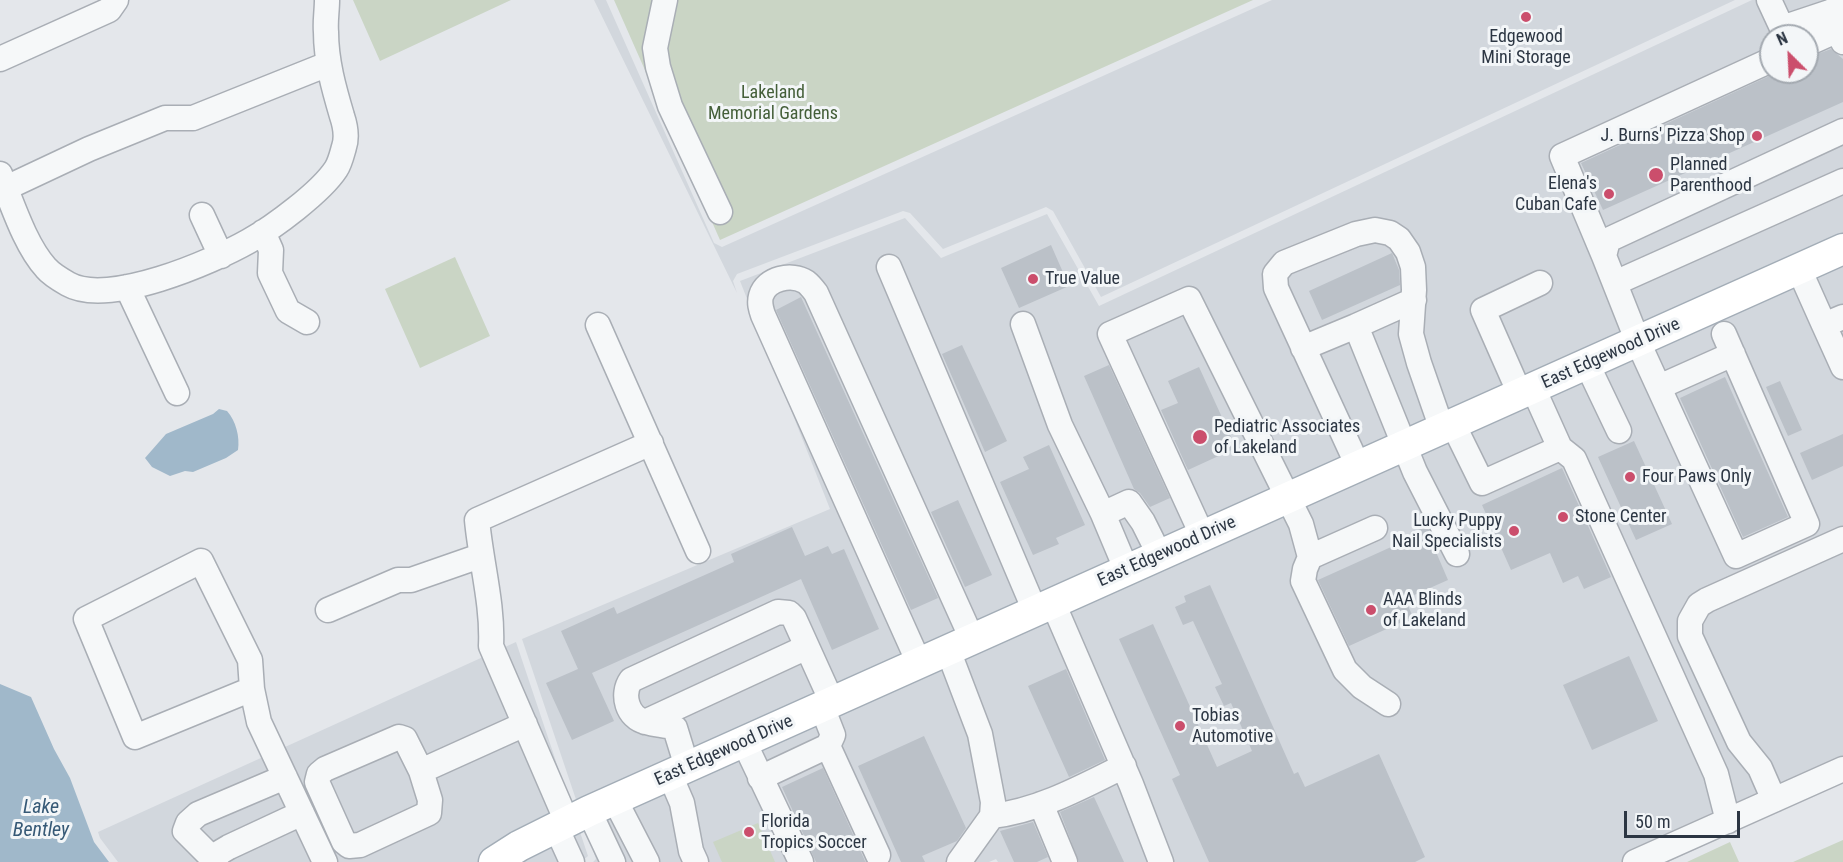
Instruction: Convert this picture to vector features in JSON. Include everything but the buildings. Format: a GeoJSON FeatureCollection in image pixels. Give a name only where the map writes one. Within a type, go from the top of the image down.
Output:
{"type":"FeatureCollection","features":[{"type":"Feature","properties":{"kind":"main road","name":"East Edgewood Drive"},"geometry":{"type":"LineString","coordinates":[[494,862],[519,846],[582,815],[1843,249]]}},
{"type":"Feature","properties":{"kind":"street"},"geometry":{"type":"LineString","coordinates":[[0,59],[110,10],[116,0]]}},
{"type":"Feature","properties":{"kind":"street"},"geometry":{"type":"LineString","coordinates":[[327,0],[328,64],[344,124],[345,144],[336,168],[317,190],[263,232],[221,256],[162,279],[101,291],[70,285],[46,269],[4,193],[89,149],[165,118],[193,118],[328,64]]}},
{"type":"Feature","properties":{"kind":"street"},"geometry":{"type":"LineString","coordinates":[[665,0],[655,48],[658,67],[670,105],[720,212]]}},
{"type":"Feature","properties":{"kind":"street"},"geometry":{"type":"LineString","coordinates":[[1769,0],[1782,28],[1839,22]]}},
{"type":"Feature","properties":{"kind":"street"},"geometry":{"type":"LineString","coordinates":[[1819,36],[1839,22]]}},
{"type":"Feature","properties":{"kind":"street"},"geometry":{"type":"LineString","coordinates":[[1659,387],[1729,344],[1807,524],[1736,556],[1638,342],[1562,156],[1759,66]]}},
{"type":"Feature","properties":{"kind":"street"},"geometry":{"type":"LineString","coordinates":[[1604,256],[1608,240],[1843,131]]}},
{"type":"Feature","properties":{"kind":"street"},"geometry":{"type":"LineString","coordinates":[[1615,283],[1843,181]]}},
{"type":"Feature","properties":{"kind":"street"},"geometry":{"type":"LineString","coordinates":[[202,215],[221,256]]}},
{"type":"Feature","properties":{"kind":"street"},"geometry":{"type":"LineString","coordinates":[[1358,466],[1276,288],[1275,274],[1284,263],[1356,234],[1375,230],[1390,233],[1399,239],[1408,252],[1413,267],[1414,300],[1411,334],[1419,363],[1447,427],[1482,483],[1559,447]]}},
{"type":"Feature","properties":{"kind":"street"},"geometry":{"type":"LineString","coordinates":[[263,232],[271,250],[270,273],[288,311],[307,322]]}},
{"type":"Feature","properties":{"kind":"street"},"geometry":{"type":"LineString","coordinates":[[889,267],[1044,607],[1124,766],[1161,862]]}},
{"type":"Feature","properties":{"kind":"street"},"geometry":{"type":"LineString","coordinates":[[1799,269],[1834,321],[1843,367]]}},
{"type":"Feature","properties":{"kind":"street"},"geometry":{"type":"LineString","coordinates":[[919,663],[763,315],[760,304],[761,296],[766,287],[778,279],[794,277],[807,283],[816,293],[960,645],[993,802],[992,816],[959,862]]}},
{"type":"Feature","properties":{"kind":"street"},"geometry":{"type":"LineString","coordinates":[[1540,283],[1483,310],[1559,447],[1574,459],[1716,774],[1728,821]]}},
{"type":"Feature","properties":{"kind":"street"},"geometry":{"type":"LineString","coordinates":[[127,287],[177,393]]}},
{"type":"Feature","properties":{"kind":"street"},"geometry":{"type":"LineString","coordinates":[[1203,537],[1110,334],[1189,299],[1301,524],[1310,557],[1303,581],[1345,670],[1362,687],[1388,704]]}},
{"type":"Feature","properties":{"kind":"street"},"geometry":{"type":"LineString","coordinates":[[1304,348],[1414,300]]}},
{"type":"Feature","properties":{"kind":"street"},"geometry":{"type":"LineString","coordinates":[[1023,324],[1060,425],[1103,514],[1126,571]]}},
{"type":"Feature","properties":{"kind":"street"},"geometry":{"type":"LineString","coordinates":[[598,326],[698,551]]}},
{"type":"Feature","properties":{"kind":"street"},"geometry":{"type":"LineString","coordinates":[[1356,326],[1419,480],[1457,554]]}},
{"type":"Feature","properties":{"kind":"street"},"geometry":{"type":"LineString","coordinates":[[1587,364],[1619,430]]}},
{"type":"Feature","properties":{"kind":"street"},"geometry":{"type":"LineString","coordinates":[[613,862],[525,724],[491,646],[492,620],[480,555],[477,520],[651,443]]}},
{"type":"Feature","properties":{"kind":"street"},"geometry":{"type":"LineString","coordinates":[[1103,514],[1129,502],[1143,522],[1160,556]]}},
{"type":"Feature","properties":{"kind":"street"},"geometry":{"type":"LineString","coordinates":[[1310,557],[1375,528]]}},
{"type":"Feature","properties":{"kind":"street"},"geometry":{"type":"LineString","coordinates":[[1774,800],[1760,768],[1739,742],[1690,636],[1690,621],[1699,605],[1707,600],[1843,539]]}},
{"type":"Feature","properties":{"kind":"street"},"geometry":{"type":"LineString","coordinates":[[328,610],[398,580],[411,579],[480,555]]}},
{"type":"Feature","properties":{"kind":"street"},"geometry":{"type":"LineString","coordinates":[[252,689],[135,737],[86,620],[201,561],[249,660],[259,722],[302,813],[316,859]]}},
{"type":"Feature","properties":{"kind":"street"},"geometry":{"type":"LineString","coordinates":[[696,862],[691,851],[682,803],[675,728],[645,722],[635,715],[625,702],[626,687],[631,680],[646,672],[778,612],[789,613],[794,618],[807,647],[827,705],[833,735],[828,746],[760,778]]}},
{"type":"Feature","properties":{"kind":"street"},"geometry":{"type":"LineString","coordinates":[[645,722],[807,647]]}},
{"type":"Feature","properties":{"kind":"street"},"geometry":{"type":"LineString","coordinates":[[422,771],[525,724]]}},
{"type":"Feature","properties":{"kind":"street"},"geometry":{"type":"LineString","coordinates":[[399,737],[405,739],[422,771],[430,800],[429,813],[360,845],[349,846],[344,842],[317,782],[319,774],[325,769],[399,737]]}},
{"type":"Feature","properties":{"kind":"street"},"geometry":{"type":"LineString","coordinates":[[744,742],[801,862]]}},
{"type":"Feature","properties":{"kind":"street"},"geometry":{"type":"LineString","coordinates":[[828,746],[878,855]]}},
{"type":"Feature","properties":{"kind":"street"},"geometry":{"type":"LineString","coordinates":[[992,816],[1014,813],[1041,804],[1124,766]]}},
{"type":"Feature","properties":{"kind":"street"},"geometry":{"type":"LineString","coordinates":[[1635,862],[1843,769]]}},
{"type":"Feature","properties":{"kind":"street"},"geometry":{"type":"LineString","coordinates":[[285,777],[198,814],[188,823],[185,831],[214,860],[229,847],[302,813]]}},
{"type":"Feature","properties":{"kind":"street"},"geometry":{"type":"LineString","coordinates":[[1041,804],[1065,862]]}},
{"type":"Feature","properties":{"kind":"street"},"geometry":{"type":"LineString","coordinates":[[572,862],[582,815]]}},
{"type":"Feature","properties":{"kind":"street"},"geometry":{"type":"LineString","coordinates":[[582,815],[646,862]]}},
{"type":"Feature","properties":{"kind":"shaded area"},"geometry":{"type":"Polygon","coordinates":[[[594,0],[606,0],[714,243],[722,247],[1272,0],[1735,0],[1101,297],[1053,211],[1046,207],[943,249],[910,213],[903,211],[737,274],[733,281],[737,293],[594,0]]]}},
{"type":"Feature","properties":{"kind":"shaded area"},"geometry":{"type":"Polygon","coordinates":[[[1752,0],[1843,0],[1843,782],[1668,862],[998,862],[996,859],[989,862],[593,862],[596,859],[522,639],[830,509],[740,281],[905,218],[941,258],[1047,214],[1099,306],[1752,0]]]}},
{"type":"Feature","properties":{"kind":"shaded area"},"geometry":{"type":"Polygon","coordinates":[[[516,642],[572,809],[479,862],[118,862],[100,838],[98,832],[516,642]]]}},
{"type":"Feature","properties":{"kind":"shaded area"},"geometry":{"type":"Polygon","coordinates":[[[578,826],[588,856],[581,862],[511,862],[578,826]]]}},
{"type":"Feature","properties":{"kind":"green space"},"geometry":{"type":"Polygon","coordinates":[[[353,0],[511,0],[380,61],[353,0]]]}},
{"type":"Feature","properties":{"kind":"green space","name":"Lakeland Memorial Gardens"},"geometry":{"type":"Polygon","coordinates":[[[614,0],[1253,0],[720,240],[614,0]]]}},
{"type":"Feature","properties":{"kind":"green space"},"geometry":{"type":"Polygon","coordinates":[[[455,257],[490,336],[420,368],[385,289],[455,257]]]}},
{"type":"Feature","properties":{"kind":"green space","name":"Florida Tropics Soccer"},"geometry":{"type":"Polygon","coordinates":[[[758,823],[775,862],[722,862],[713,842],[758,823]]]}},
{"type":"Feature","properties":{"kind":"green space"},"geometry":{"type":"Polygon","coordinates":[[[1843,840],[1843,862],[1793,862],[1843,840]]]}},
{"type":"Feature","properties":{"kind":"green space"},"geometry":{"type":"Polygon","coordinates":[[[1730,842],[1739,862],[1687,862],[1730,842]]]}},
{"type":"Feature","properties":{"kind":"water"},"geometry":{"type":"Polygon","coordinates":[[[219,409],[227,411],[230,415],[238,435],[238,450],[226,458],[193,472],[185,471],[170,476],[152,467],[145,458],[166,434],[213,414],[219,409]]]}},
{"type":"Feature","properties":{"kind":"water","name":"Lake Bentley"},"geometry":{"type":"Polygon","coordinates":[[[0,684],[31,697],[54,749],[70,778],[94,842],[109,862],[0,862],[0,684]]]}},
{"type":"Feature","properties":{"kind":"place","name":"Edgewood Mini Storage"},"geometry":{"type":"Point","coordinates":[1526,17]}},
{"type":"Feature","properties":{"kind":"place","name":"J. Burns' Pizza Shop"},"geometry":{"type":"Point","coordinates":[1757,136]}},
{"type":"Feature","properties":{"kind":"place","name":"Planned Parenthood"},"geometry":{"type":"Point","coordinates":[1656,175]}},
{"type":"Feature","properties":{"kind":"place","name":"Elena's Cuban Cafe"},"geometry":{"type":"Point","coordinates":[1609,194]}},
{"type":"Feature","properties":{"kind":"place","name":"True Value"},"geometry":{"type":"Point","coordinates":[1033,279]}},
{"type":"Feature","properties":{"kind":"place","name":"Pediatric Associates of Lakeland"},"geometry":{"type":"Point","coordinates":[1200,437]}},
{"type":"Feature","properties":{"kind":"place","name":"Four Paws Only"},"geometry":{"type":"Point","coordinates":[1630,477]}},
{"type":"Feature","properties":{"kind":"place","name":"Stone Center"},"geometry":{"type":"Point","coordinates":[1563,517]}},
{"type":"Feature","properties":{"kind":"place","name":"Lucky Puppy Nail Specialists"},"geometry":{"type":"Point","coordinates":[1514,531]}},
{"type":"Feature","properties":{"kind":"place","name":"AAA Blinds of Lakeland"},"geometry":{"type":"Point","coordinates":[1371,610]}},
{"type":"Feature","properties":{"kind":"place","name":"Tobias Automotive"},"geometry":{"type":"Point","coordinates":[1180,726]}},
{"type":"Feature","properties":{"kind":"place","name":"Florida Tropics Soccer"},"geometry":{"type":"Point","coordinates":[749,832]}}]}
